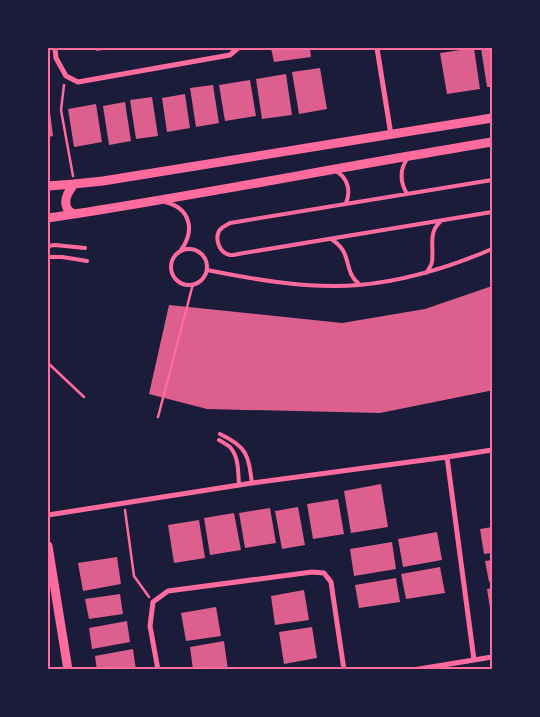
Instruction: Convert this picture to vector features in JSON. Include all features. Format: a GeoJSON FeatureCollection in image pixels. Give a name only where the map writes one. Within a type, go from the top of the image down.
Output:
{"type":"FeatureCollection","features":[{"type":"Feature","properties":{"kind":"street"},"geometry":{"type":"LineString","coordinates":[[55,48],[56,58],[66,76],[78,82],[230,55],[238,48]]}},
{"type":"Feature","properties":{"kind":"street"},"geometry":{"type":"LineString","coordinates":[[378,48],[391,135]]}},
{"type":"Feature","properties":{"kind":"street"},"geometry":{"type":"LineString","coordinates":[[48,186],[103,181],[492,118]]}},
{"type":"Feature","properties":{"kind":"street"},"geometry":{"type":"LineString","coordinates":[[48,218],[492,142]]}},
{"type":"Feature","properties":{"kind":"street"},"geometry":{"type":"LineString","coordinates":[[73,214],[67,208],[66,201],[68,192],[74,184]]}},
{"type":"Feature","properties":{"kind":"street"},"geometry":{"type":"LineString","coordinates":[[48,515],[252,483],[447,458],[492,450]]}},
{"type":"Feature","properties":{"kind":"street"},"geometry":{"type":"LineString","coordinates":[[447,458],[474,660]]}},
{"type":"Feature","properties":{"kind":"street"},"geometry":{"type":"LineString","coordinates":[[48,546],[68,670]]}},
{"type":"Feature","properties":{"kind":"street"},"geometry":{"type":"LineString","coordinates":[[158,670],[150,626],[153,602],[168,591],[312,572],[324,573],[331,582],[344,670]]}},
{"type":"Feature","properties":{"kind":"street"},"geometry":{"type":"LineString","coordinates":[[413,670],[492,657]]}},
{"type":"Feature","properties":{"kind":"lane"},"geometry":{"type":"LineString","coordinates":[[408,194],[401,174],[405,161],[409,156]]}},
{"type":"Feature","properties":{"kind":"lane"},"geometry":{"type":"LineString","coordinates":[[333,170],[339,173],[347,184],[349,191],[346,204]]}},
{"type":"Feature","properties":{"kind":"lane"},"geometry":{"type":"LineString","coordinates":[[492,180],[230,223],[223,226],[218,232],[218,243],[222,251],[229,255],[238,254],[492,212]]}},
{"type":"Feature","properties":{"kind":"lane"},"geometry":{"type":"LineString","coordinates":[[158,200],[177,206],[188,219],[188,236],[172,263],[172,270],[179,281],[186,284],[199,282],[207,270],[207,263],[204,257],[193,249],[186,249],[180,252]]}},
{"type":"Feature","properties":{"kind":"lane"},"geometry":{"type":"LineString","coordinates":[[426,273],[432,259],[432,234],[435,226],[441,221]]}},
{"type":"Feature","properties":{"kind":"lane"},"geometry":{"type":"LineString","coordinates":[[331,240],[339,244],[344,251],[350,273],[359,285]]}},
{"type":"Feature","properties":{"kind":"lane"},"geometry":{"type":"LineString","coordinates":[[48,246],[85,248]]}},
{"type":"Feature","properties":{"kind":"lane"},"geometry":{"type":"LineString","coordinates":[[207,270],[262,280],[303,284],[359,285],[426,273],[492,250]]}},
{"type":"Feature","properties":{"kind":"lane"},"geometry":{"type":"LineString","coordinates":[[48,257],[87,261]]}},
{"type":"Feature","properties":{"kind":"lane"},"geometry":{"type":"LineString","coordinates":[[220,434],[241,446],[247,455],[252,483]]}},
{"type":"Feature","properties":{"kind":"lane"},"geometry":{"type":"LineString","coordinates":[[219,440],[230,447],[235,455],[239,485]]}},
{"type":"Feature","properties":{"kind":"path"},"geometry":{"type":"LineString","coordinates":[[66,76],[61,110],[74,184]]}},
{"type":"Feature","properties":{"kind":"path"},"geometry":{"type":"LineString","coordinates":[[158,417],[193,284]]}},
{"type":"Feature","properties":{"kind":"path"},"geometry":{"type":"LineString","coordinates":[[48,363],[84,397]]}},
{"type":"Feature","properties":{"kind":"path"},"geometry":{"type":"LineString","coordinates":[[124,503],[134,576],[153,602]]}},
{"type":"Feature","properties":{"kind":"building"},"geometry":{"type":"Polygon","coordinates":[[[96,48],[110,48],[111,49],[96,51],[96,48]]]}},
{"type":"Feature","properties":{"kind":"building"},"geometry":{"type":"Polygon","coordinates":[[[271,48],[310,48],[311,57],[274,62],[271,48]]]}},
{"type":"Feature","properties":{"kind":"building"},"geometry":{"type":"Polygon","coordinates":[[[474,48],[480,89],[447,94],[440,53],[474,48]]]}},
{"type":"Feature","properties":{"kind":"building"},"geometry":{"type":"Polygon","coordinates":[[[481,48],[492,48],[492,87],[487,87],[481,48]]]}},
{"type":"Feature","properties":{"kind":"building"},"geometry":{"type":"Polygon","coordinates":[[[320,68],[327,109],[299,114],[292,72],[320,68]]]}},
{"type":"Feature","properties":{"kind":"building"},"geometry":{"type":"Polygon","coordinates":[[[286,74],[292,115],[262,119],[256,79],[286,74]]]}},
{"type":"Feature","properties":{"kind":"building"},"geometry":{"type":"Polygon","coordinates":[[[250,80],[256,116],[225,121],[219,85],[250,80]]]}},
{"type":"Feature","properties":{"kind":"building"},"geometry":{"type":"Polygon","coordinates":[[[213,85],[219,123],[196,127],[190,88],[213,85]]]}},
{"type":"Feature","properties":{"kind":"building"},"geometry":{"type":"Polygon","coordinates":[[[185,94],[190,128],[167,132],[162,98],[185,94]]]}},
{"type":"Feature","properties":{"kind":"building"},"geometry":{"type":"Polygon","coordinates":[[[152,97],[158,136],[136,139],[130,100],[152,97]]]}},
{"type":"Feature","properties":{"kind":"building"},"geometry":{"type":"Polygon","coordinates":[[[125,102],[131,141],[109,145],[103,106],[125,102]]]}},
{"type":"Feature","properties":{"kind":"building"},"geometry":{"type":"Polygon","coordinates":[[[48,104],[53,136],[48,137],[48,104]]]}},
{"type":"Feature","properties":{"kind":"building"},"geometry":{"type":"Polygon","coordinates":[[[96,104],[102,142],[74,147],[68,109],[96,104]]]}},
{"type":"Feature","properties":{"kind":"building"},"geometry":{"type":"Polygon","coordinates":[[[492,286],[492,390],[489,391],[380,413],[207,409],[149,394],[169,305],[342,323],[425,309],[492,286]]]}},
{"type":"Feature","properties":{"kind":"building"},"geometry":{"type":"Polygon","coordinates":[[[381,484],[388,527],[351,533],[344,491],[381,484]]]}},
{"type":"Feature","properties":{"kind":"building"},"geometry":{"type":"Polygon","coordinates":[[[338,499],[344,534],[313,539],[307,504],[338,499]]]}},
{"type":"Feature","properties":{"kind":"building"},"geometry":{"type":"Polygon","coordinates":[[[298,507],[305,545],[282,549],[275,511],[298,507]]]}},
{"type":"Feature","properties":{"kind":"building"},"geometry":{"type":"Polygon","coordinates":[[[270,508],[276,543],[245,548],[239,513],[270,508]]]}},
{"type":"Feature","properties":{"kind":"building"},"geometry":{"type":"Polygon","coordinates":[[[234,513],[241,550],[210,555],[204,518],[234,513]]]}},
{"type":"Feature","properties":{"kind":"building"},"geometry":{"type":"Polygon","coordinates":[[[199,520],[205,558],[174,563],[168,525],[199,520]]]}},
{"type":"Feature","properties":{"kind":"building"},"geometry":{"type":"Polygon","coordinates":[[[492,527],[492,553],[484,554],[480,529],[492,527]]]}},
{"type":"Feature","properties":{"kind":"building"},"geometry":{"type":"Polygon","coordinates":[[[437,532],[442,560],[403,567],[398,539],[437,532]]]}},
{"type":"Feature","properties":{"kind":"building"},"geometry":{"type":"Polygon","coordinates":[[[392,542],[396,569],[354,576],[350,549],[392,542]]]}},
{"type":"Feature","properties":{"kind":"building"},"geometry":{"type":"Polygon","coordinates":[[[117,557],[121,584],[83,591],[78,563],[117,557]]]}},
{"type":"Feature","properties":{"kind":"building"},"geometry":{"type":"Polygon","coordinates":[[[492,560],[492,581],[489,582],[485,561],[492,560]]]}},
{"type":"Feature","properties":{"kind":"building"},"geometry":{"type":"Polygon","coordinates":[[[440,567],[445,593],[406,599],[401,574],[440,567]]]}},
{"type":"Feature","properties":{"kind":"building"},"geometry":{"type":"Polygon","coordinates":[[[396,578],[400,602],[359,608],[355,585],[396,578]]]}},
{"type":"Feature","properties":{"kind":"building"},"geometry":{"type":"Polygon","coordinates":[[[492,588],[492,615],[491,615],[487,589],[492,588]]]}},
{"type":"Feature","properties":{"kind":"building"},"geometry":{"type":"Polygon","coordinates":[[[304,590],[309,620],[275,625],[271,596],[304,590]]]}},
{"type":"Feature","properties":{"kind":"building"},"geometry":{"type":"Polygon","coordinates":[[[120,594],[123,614],[89,619],[85,599],[120,594]]]}},
{"type":"Feature","properties":{"kind":"building"},"geometry":{"type":"Polygon","coordinates":[[[216,607],[221,636],[186,641],[181,613],[216,607]]]}},
{"type":"Feature","properties":{"kind":"building"},"geometry":{"type":"Polygon","coordinates":[[[127,621],[130,642],[92,649],[89,628],[127,621]]]}},
{"type":"Feature","properties":{"kind":"building"},"geometry":{"type":"Polygon","coordinates":[[[312,627],[317,658],[284,664],[279,632],[312,627]]]}},
{"type":"Feature","properties":{"kind":"building"},"geometry":{"type":"Polygon","coordinates":[[[224,641],[228,670],[193,670],[190,647],[224,641]]]}},
{"type":"Feature","properties":{"kind":"building"},"geometry":{"type":"Polygon","coordinates":[[[133,649],[136,670],[97,670],[95,656],[133,649]]]}}]}
